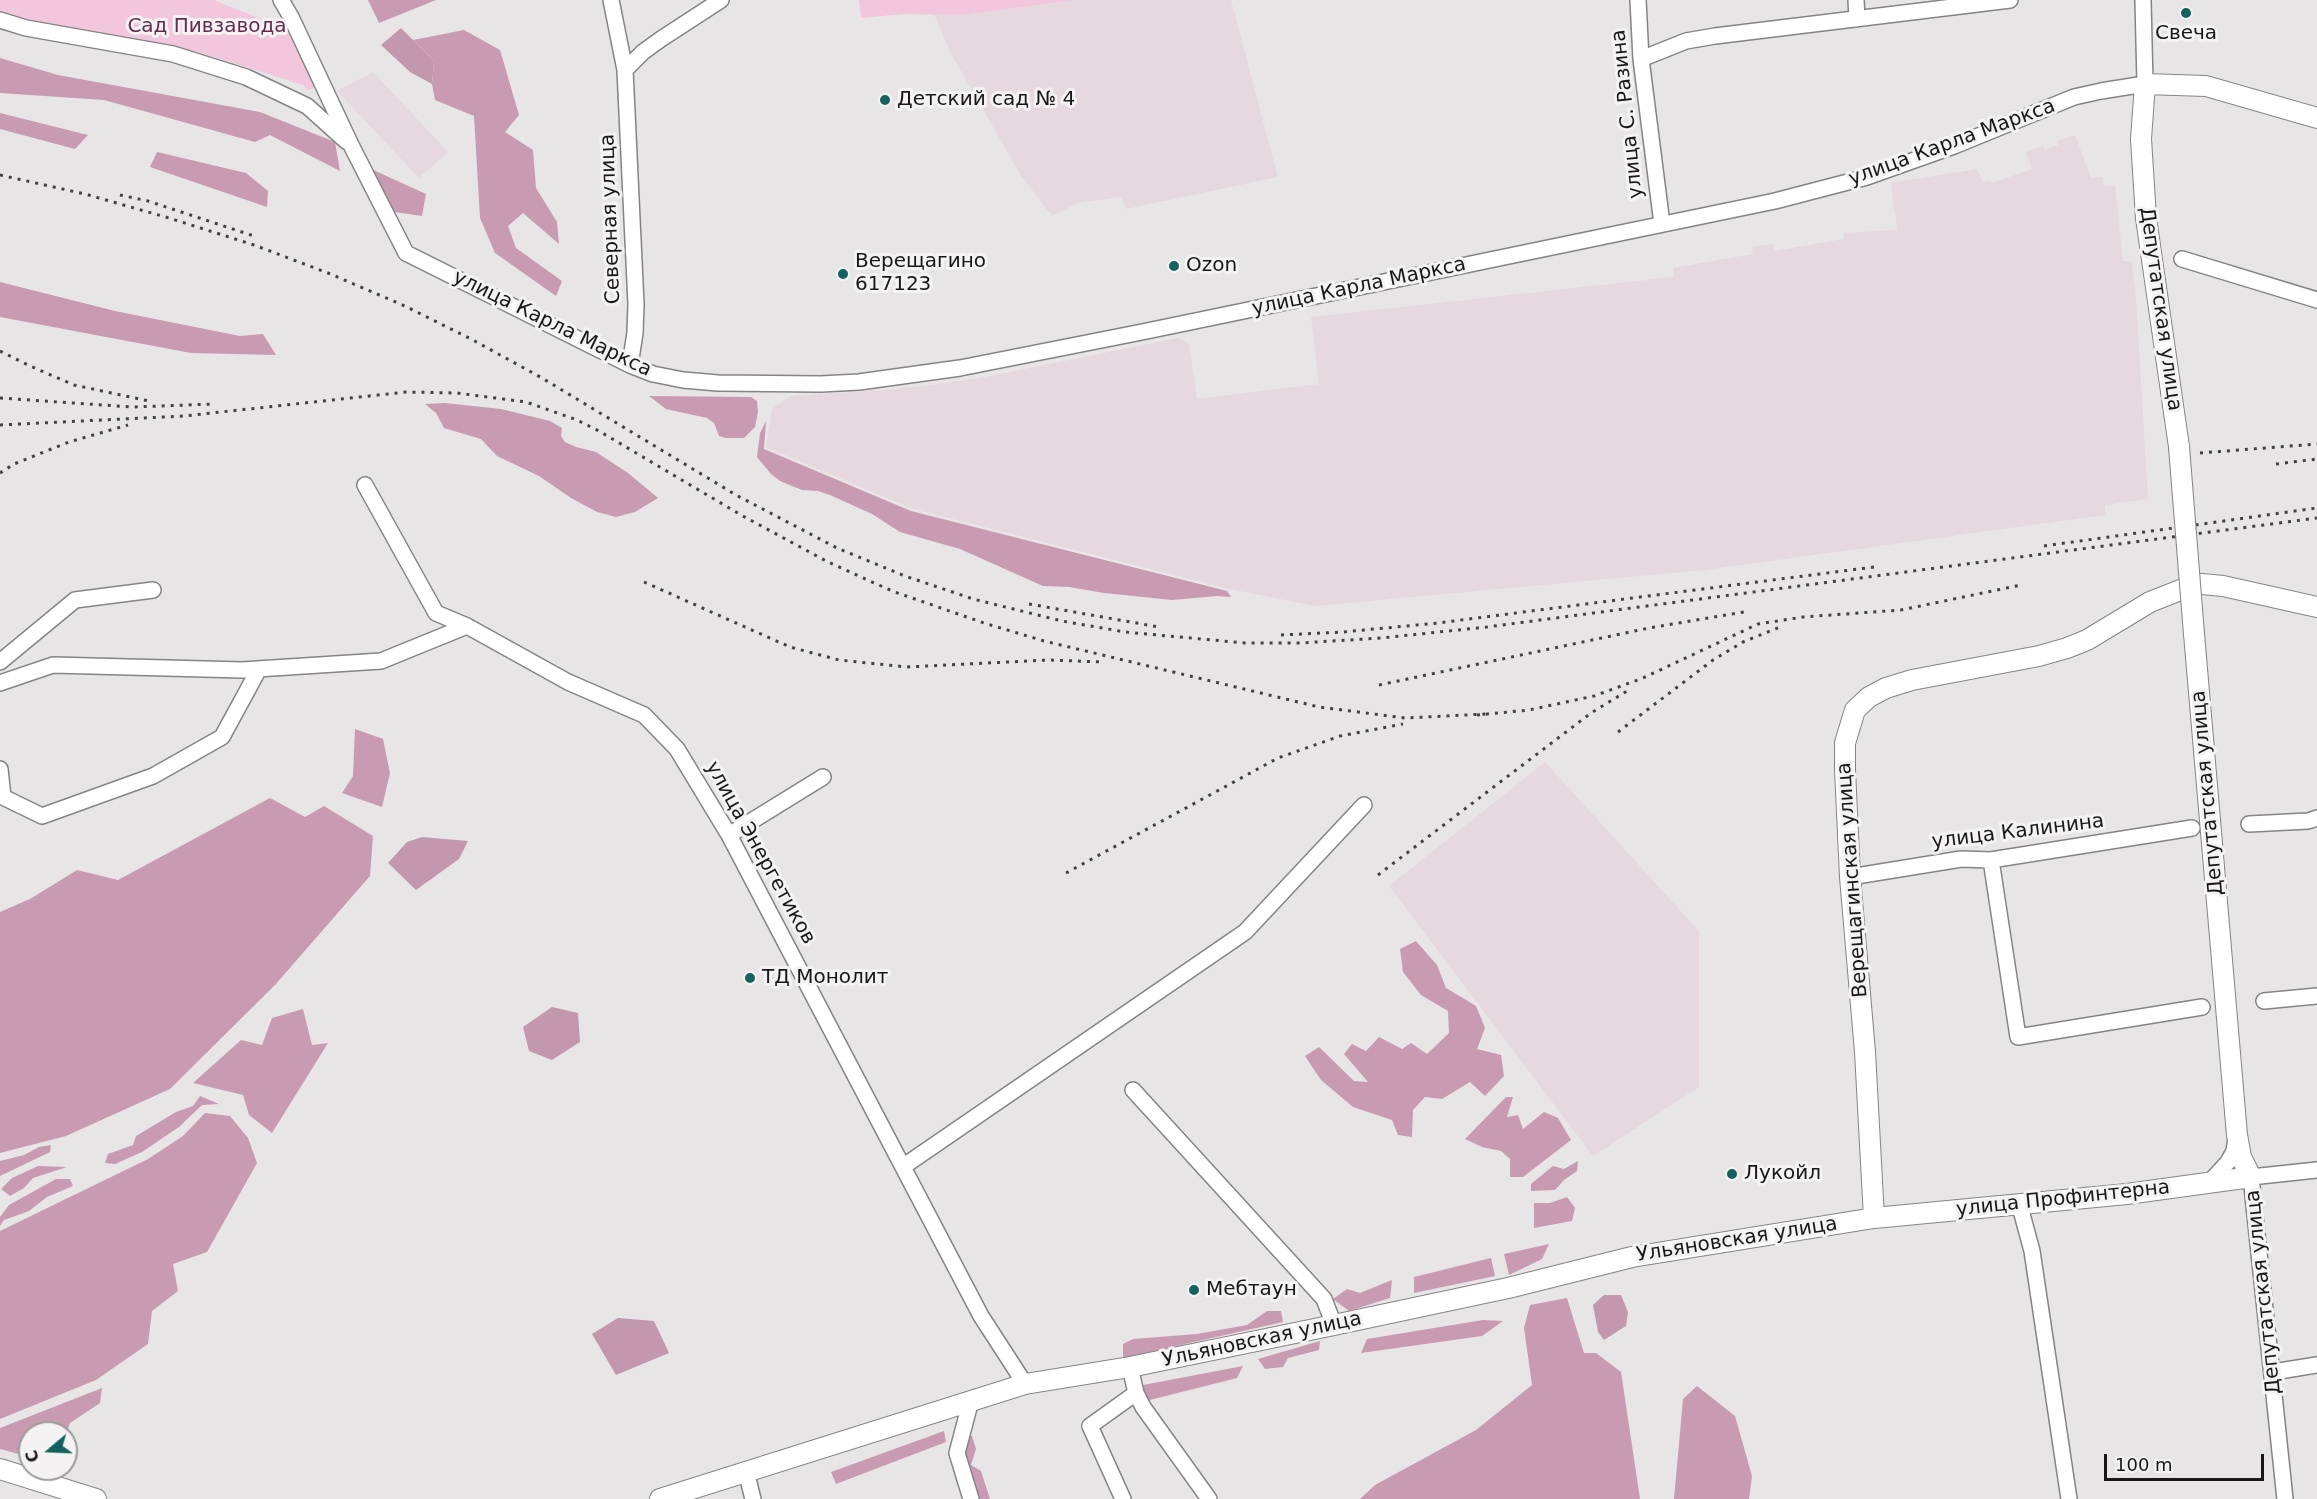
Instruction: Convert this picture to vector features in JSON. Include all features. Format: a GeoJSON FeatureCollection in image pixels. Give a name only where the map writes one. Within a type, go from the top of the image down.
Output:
{"type":"FeatureCollection","features":[{"type":"Feature","properties":{"kind":"main road","name":"улица Карла Маркса"},"geometry":{"type":"LineString","coordinates":[[2145,84],[2172,83],[2206,86],[2317,118]]}},
{"type":"Feature","properties":{"kind":"main road","name":"Депутатская улица"},"geometry":{"type":"LineString","coordinates":[[2145,84],[2141,139],[2146,218],[2179,447],[2237,1135],[2241,1157],[2251,1177]]}},
{"type":"Feature","properties":{"kind":"main road","name":"Верещагинская улица"},"geometry":{"type":"LineString","coordinates":[[1874,1218],[1865,1053],[1850,877],[1845,743],[1855,710],[1869,697],[1886,688],[1912,680],[2039,656],[2067,648],[2087,640],[2150,602],[2188,587],[2202,584],[2223,586],[2317,607]]}},
{"type":"Feature","properties":{"kind":"main road","name":"улица Профинтерна"},"geometry":{"type":"LineString","coordinates":[[1874,1218],[2208,1184],[2251,1177]]}},
{"type":"Feature","properties":{"kind":"main road","name":"Ульяновская улица"},"geometry":{"type":"LineString","coordinates":[[660,1499],[1025,1384],[1130,1367],[1334,1325],[1508,1288],[1632,1257],[1874,1218]]}},
{"type":"Feature","properties":{"kind":"main road"},"geometry":{"type":"LineString","coordinates":[[0,1469],[96,1499]]}},
{"type":"Feature","properties":{"kind":"street"},"geometry":{"type":"LineString","coordinates":[[281,0],[324,83],[351,146]]}},
{"type":"Feature","properties":{"kind":"street","name":"Северная улица"},"geometry":{"type":"LineString","coordinates":[[611,0],[625,70],[636,304],[635,333],[630,365]]}},
{"type":"Feature","properties":{"kind":"street"},"geometry":{"type":"LineString","coordinates":[[625,70],[643,52],[721,0]]}},
{"type":"Feature","properties":{"kind":"street","name":"улица С. Разина"},"geometry":{"type":"LineString","coordinates":[[1638,0],[1641,59],[1662,224]]}},
{"type":"Feature","properties":{"kind":"street"},"geometry":{"type":"LineString","coordinates":[[1856,0],[1857,18]]}},
{"type":"Feature","properties":{"kind":"street"},"geometry":{"type":"LineString","coordinates":[[1641,59],[1686,41],[2010,0]]}},
{"type":"Feature","properties":{"kind":"street"},"geometry":{"type":"LineString","coordinates":[[2143,0],[2145,84]]}},
{"type":"Feature","properties":{"kind":"street"},"geometry":{"type":"LineString","coordinates":[[0,20],[26,28],[173,54],[246,77],[307,106],[351,146]]}},
{"type":"Feature","properties":{"kind":"street","name":"улица Карла Маркса"},"geometry":{"type":"LineString","coordinates":[[351,146],[405,253],[630,365],[653,374],[683,380],[718,383],[821,384],[904,377],[1142,332],[1775,201],[1867,177],[1954,146],[2074,98],[2145,84]]}},
{"type":"Feature","properties":{"kind":"street"},"geometry":{"type":"LineString","coordinates":[[2182,259],[2317,300]]}},
{"type":"Feature","properties":{"kind":"street","name":"улица Энергетиков"},"geometry":{"type":"LineString","coordinates":[[365,485],[436,613],[467,626],[568,682],[644,715],[677,749],[729,835],[981,1316],[1025,1384]]}},
{"type":"Feature","properties":{"kind":"street"},"geometry":{"type":"LineString","coordinates":[[0,662],[75,600],[153,590]]}},
{"type":"Feature","properties":{"kind":"street"},"geometry":{"type":"LineString","coordinates":[[0,683],[53,665],[260,669],[381,661],[467,626]]}},
{"type":"Feature","properties":{"kind":"street"},"geometry":{"type":"LineString","coordinates":[[0,769],[1,796],[42,816],[153,777],[222,736],[260,669]]}},
{"type":"Feature","properties":{"kind":"street"},"geometry":{"type":"LineString","coordinates":[[729,835],[823,777]]}},
{"type":"Feature","properties":{"kind":"street"},"geometry":{"type":"LineString","coordinates":[[903,1166],[1245,932],[1364,804]]}},
{"type":"Feature","properties":{"kind":"street"},"geometry":{"type":"LineString","coordinates":[[2249,824],[2308,821],[2317,818]]}},
{"type":"Feature","properties":{"kind":"street","name":"улица Калинина"},"geometry":{"type":"LineString","coordinates":[[1850,877],[1961,859],[1991,860],[2192,828]]}},
{"type":"Feature","properties":{"kind":"street"},"geometry":{"type":"LineString","coordinates":[[1991,860],[2018,1037],[2202,1007]]}},
{"type":"Feature","properties":{"kind":"street"},"geometry":{"type":"LineString","coordinates":[[2264,1001],[2317,996]]}},
{"type":"Feature","properties":{"kind":"street"},"geometry":{"type":"LineString","coordinates":[[1133,1090],[1324,1299],[1334,1325]]}},
{"type":"Feature","properties":{"kind":"street"},"geometry":{"type":"LineString","coordinates":[[2208,1184],[2228,1162],[2234,1151],[2237,1135]]}},
{"type":"Feature","properties":{"kind":"street"},"geometry":{"type":"LineString","coordinates":[[2251,1177],[2317,1170]]}},
{"type":"Feature","properties":{"kind":"street","name":"Депутатская улица"},"geometry":{"type":"LineString","coordinates":[[2251,1177],[2285,1499]]}},
{"type":"Feature","properties":{"kind":"street"},"geometry":{"type":"LineString","coordinates":[[2019,1203],[2032,1251],[2069,1499]]}},
{"type":"Feature","properties":{"kind":"street"},"geometry":{"type":"LineString","coordinates":[[2273,1372],[2317,1365]]}},
{"type":"Feature","properties":{"kind":"street"},"geometry":{"type":"LineString","coordinates":[[1130,1367],[1136,1393],[1143,1407],[1209,1499]]}},
{"type":"Feature","properties":{"kind":"street"},"geometry":{"type":"LineString","coordinates":[[1123,1499],[1090,1426],[1136,1393]]}},
{"type":"Feature","properties":{"kind":"street"},"geometry":{"type":"LineString","coordinates":[[971,1400],[957,1453],[971,1499]]}},
{"type":"Feature","properties":{"kind":"street"},"geometry":{"type":"LineString","coordinates":[[746,1471],[753,1499]]}},
{"type":"Feature","properties":{"kind":"shaded area"},"geometry":{"type":"Polygon","coordinates":[[[368,0],[436,0],[379,23],[368,0]]]}},
{"type":"Feature","properties":{"kind":"shaded area"},"geometry":{"type":"Polygon","coordinates":[[[1076,0],[1231,0],[1278,177],[1126,209],[1121,197],[1078,203],[1052,216],[1020,174],[950,52],[934,14],[963,15],[1076,0]]]}},
{"type":"Feature","properties":{"kind":"shaded area"},"geometry":{"type":"Polygon","coordinates":[[[401,28],[434,61],[432,84],[410,72],[381,45],[401,28]]]}},
{"type":"Feature","properties":{"kind":"shaded area"},"geometry":{"type":"Polygon","coordinates":[[[464,30],[500,50],[519,115],[505,132],[533,150],[536,188],[557,222],[559,244],[523,213],[508,226],[516,248],[562,281],[556,296],[495,253],[480,218],[474,116],[435,100],[432,84],[434,61],[413,40],[464,30]]]}},
{"type":"Feature","properties":{"kind":"shaded area"},"geometry":{"type":"Polygon","coordinates":[[[0,58],[58,75],[260,112],[335,142],[340,171],[270,135],[255,142],[104,100],[0,93],[0,58]]]}},
{"type":"Feature","properties":{"kind":"shaded area"},"geometry":{"type":"Polygon","coordinates":[[[373,72],[448,152],[419,178],[337,91],[373,72]]]}},
{"type":"Feature","properties":{"kind":"shaded area"},"geometry":{"type":"Polygon","coordinates":[[[0,113],[88,135],[75,149],[0,129],[0,113]]]}},
{"type":"Feature","properties":{"kind":"shaded area"},"geometry":{"type":"Polygon","coordinates":[[[2075,135],[2091,178],[2103,177],[2104,186],[2115,185],[2123,261],[2132,261],[2136,298],[2148,499],[2105,505],[2105,515],[1705,570],[1315,606],[1230,589],[913,509],[766,447],[772,409],[790,396],[898,389],[975,379],[1178,338],[1189,344],[1197,399],[1319,384],[1311,317],[1674,277],[1673,268],[1753,254],[1752,247],[1773,244],[1775,251],[1843,239],[1844,233],[1897,230],[1891,183],[1977,169],[1983,182],[1990,180],[1992,183],[2032,169],[2026,152],[2043,146],[2045,150],[2058,145],[2057,141],[2075,135]]]}},
{"type":"Feature","properties":{"kind":"shaded area"},"geometry":{"type":"Polygon","coordinates":[[[157,152],[246,173],[268,191],[267,207],[150,167],[157,152]]]}},
{"type":"Feature","properties":{"kind":"shaded area"},"geometry":{"type":"Polygon","coordinates":[[[369,168],[426,194],[422,216],[395,212],[369,168]]]}},
{"type":"Feature","properties":{"kind":"shaded area"},"geometry":{"type":"Polygon","coordinates":[[[0,282],[115,311],[240,336],[263,334],[276,355],[191,353],[0,317],[0,282]]]}},
{"type":"Feature","properties":{"kind":"shaded area"},"geometry":{"type":"Polygon","coordinates":[[[649,396],[751,397],[757,401],[758,412],[755,427],[744,438],[719,436],[714,423],[707,418],[666,409],[649,396]]]}},
{"type":"Feature","properties":{"kind":"shaded area"},"geometry":{"type":"Polygon","coordinates":[[[445,403],[501,409],[550,421],[562,428],[561,436],[565,442],[596,452],[628,473],[658,498],[635,512],[616,517],[597,512],[571,498],[539,476],[497,456],[481,439],[444,428],[436,413],[425,404],[445,403]]]}},
{"type":"Feature","properties":{"kind":"shaded area"},"geometry":{"type":"Polygon","coordinates":[[[766,421],[764,449],[911,511],[1227,591],[1231,597],[1172,600],[1069,587],[1043,586],[960,549],[900,532],[872,514],[830,495],[818,491],[802,490],[780,481],[771,474],[757,457],[760,433],[766,421]]]}},
{"type":"Feature","properties":{"kind":"shaded area"},"geometry":{"type":"Polygon","coordinates":[[[355,729],[383,739],[390,773],[382,807],[342,793],[353,776],[355,729]]]}},
{"type":"Feature","properties":{"kind":"shaded area"},"geometry":{"type":"Polygon","coordinates":[[[1545,762],[1699,931],[1699,1087],[1593,1156],[1389,886],[1545,762]]]}},
{"type":"Feature","properties":{"kind":"shaded area"},"geometry":{"type":"Polygon","coordinates":[[[270,798],[305,817],[324,806],[373,836],[370,876],[275,985],[170,1089],[66,1136],[0,1153],[0,912],[30,899],[77,870],[118,880],[270,798]]]}},
{"type":"Feature","properties":{"kind":"shaded area"},"geometry":{"type":"Polygon","coordinates":[[[422,837],[468,841],[459,859],[416,890],[388,863],[407,842],[422,837]]]}},
{"type":"Feature","properties":{"kind":"shaded area"},"geometry":{"type":"Polygon","coordinates":[[[1416,941],[1437,965],[1446,988],[1476,1006],[1485,1028],[1477,1049],[1501,1055],[1504,1076],[1485,1096],[1470,1082],[1442,1099],[1425,1097],[1413,1110],[1412,1137],[1398,1135],[1392,1120],[1353,1107],[1321,1080],[1305,1056],[1319,1047],[1354,1081],[1368,1082],[1344,1054],[1352,1044],[1366,1051],[1379,1037],[1402,1049],[1411,1043],[1427,1054],[1449,1033],[1448,1011],[1421,995],[1403,972],[1400,949],[1416,941]]]}},
{"type":"Feature","properties":{"kind":"shaded area"},"geometry":{"type":"Polygon","coordinates":[[[552,1007],[578,1013],[580,1042],[552,1060],[529,1051],[523,1027],[552,1007]]]}},
{"type":"Feature","properties":{"kind":"shaded area"},"geometry":{"type":"Polygon","coordinates":[[[303,1009],[312,1045],[328,1043],[272,1133],[249,1115],[243,1095],[193,1083],[241,1040],[262,1045],[272,1018],[303,1009]]]}},
{"type":"Feature","properties":{"kind":"shaded area"},"geometry":{"type":"Polygon","coordinates":[[[200,1096],[219,1104],[202,1105],[179,1127],[142,1152],[115,1164],[105,1163],[108,1154],[133,1145],[136,1136],[176,1112],[193,1106],[200,1096]]]}},
{"type":"Feature","properties":{"kind":"shaded area"},"geometry":{"type":"Polygon","coordinates":[[[1506,1097],[1513,1097],[1507,1117],[1518,1115],[1523,1129],[1544,1112],[1558,1118],[1571,1140],[1523,1177],[1510,1177],[1510,1159],[1501,1151],[1482,1147],[1465,1139],[1506,1097]]]}},
{"type":"Feature","properties":{"kind":"shaded area"},"geometry":{"type":"Polygon","coordinates":[[[205,1113],[230,1116],[248,1138],[257,1163],[207,1252],[173,1264],[178,1291],[152,1311],[148,1344],[96,1380],[0,1419],[0,1231],[148,1159],[183,1136],[205,1113]]]}},
{"type":"Feature","properties":{"kind":"shaded area"},"geometry":{"type":"Polygon","coordinates":[[[51,1145],[50,1152],[0,1176],[0,1161],[51,1145]]]}},
{"type":"Feature","properties":{"kind":"shaded area"},"geometry":{"type":"Polygon","coordinates":[[[1578,1161],[1577,1171],[1555,1190],[1531,1191],[1531,1184],[1553,1166],[1564,1169],[1578,1161]]]}},
{"type":"Feature","properties":{"kind":"shaded area"},"geometry":{"type":"Polygon","coordinates":[[[38,1166],[67,1167],[33,1178],[24,1188],[10,1196],[1,1189],[12,1178],[38,1166]]]}},
{"type":"Feature","properties":{"kind":"shaded area"},"geometry":{"type":"Polygon","coordinates":[[[56,1179],[70,1179],[73,1186],[47,1197],[29,1211],[4,1220],[0,1226],[0,1217],[9,1205],[56,1179]]]}},
{"type":"Feature","properties":{"kind":"shaded area"},"geometry":{"type":"Polygon","coordinates":[[[1567,1197],[1575,1208],[1572,1221],[1534,1228],[1534,1203],[1550,1203],[1567,1197]]]}},
{"type":"Feature","properties":{"kind":"shaded area"},"geometry":{"type":"Polygon","coordinates":[[[1549,1244],[1542,1259],[1509,1275],[1504,1254],[1549,1244]]]}},
{"type":"Feature","properties":{"kind":"shaded area"},"geometry":{"type":"Polygon","coordinates":[[[1491,1258],[1495,1276],[1414,1293],[1414,1277],[1491,1258]]]}},
{"type":"Feature","properties":{"kind":"shaded area"},"geometry":{"type":"Polygon","coordinates":[[[1392,1280],[1390,1298],[1349,1311],[1333,1299],[1347,1289],[1360,1293],[1392,1280]]]}},
{"type":"Feature","properties":{"kind":"shaded area"},"geometry":{"type":"Polygon","coordinates":[[[1604,1295],[1621,1295],[1628,1312],[1626,1326],[1604,1340],[1598,1332],[1593,1305],[1604,1295]]]}},
{"type":"Feature","properties":{"kind":"shaded area"},"geometry":{"type":"Polygon","coordinates":[[[1567,1298],[1584,1353],[1596,1353],[1621,1372],[1640,1499],[1360,1499],[1375,1485],[1476,1430],[1532,1385],[1524,1328],[1530,1305],[1567,1298]]]}},
{"type":"Feature","properties":{"kind":"shaded area"},"geometry":{"type":"Polygon","coordinates":[[[1267,1311],[1281,1311],[1283,1322],[1123,1358],[1123,1344],[1133,1339],[1197,1334],[1247,1325],[1267,1311]]]}},
{"type":"Feature","properties":{"kind":"shaded area"},"geometry":{"type":"Polygon","coordinates":[[[618,1318],[654,1321],[669,1353],[616,1375],[592,1334],[618,1318]]]}},
{"type":"Feature","properties":{"kind":"shaded area"},"geometry":{"type":"Polygon","coordinates":[[[1483,1320],[1503,1321],[1482,1336],[1361,1353],[1367,1339],[1483,1320]]]}},
{"type":"Feature","properties":{"kind":"shaded area"},"geometry":{"type":"Polygon","coordinates":[[[1320,1341],[1319,1350],[1288,1358],[1283,1367],[1265,1369],[1258,1359],[1320,1341]]]}},
{"type":"Feature","properties":{"kind":"shaded area"},"geometry":{"type":"Polygon","coordinates":[[[1243,1366],[1237,1378],[1146,1401],[1143,1385],[1243,1366]]]}},
{"type":"Feature","properties":{"kind":"shaded area"},"geometry":{"type":"Polygon","coordinates":[[[1697,1386],[1735,1416],[1752,1476],[1749,1499],[1674,1499],[1683,1399],[1697,1386]]]}},
{"type":"Feature","properties":{"kind":"shaded area"},"geometry":{"type":"Polygon","coordinates":[[[102,1388],[100,1403],[73,1421],[18,1421],[18,1454],[0,1449],[0,1428],[102,1388]]]}},
{"type":"Feature","properties":{"kind":"shaded area"},"geometry":{"type":"Polygon","coordinates":[[[944,1431],[946,1442],[836,1484],[831,1472],[944,1431]]]}},
{"type":"Feature","properties":{"kind":"shaded area"},"geometry":{"type":"Polygon","coordinates":[[[966,1434],[972,1436],[976,1449],[971,1465],[981,1471],[990,1499],[976,1499],[963,1460],[966,1434]]]}},
{"type":"Feature","properties":{"kind":"green space","name":"Сад Пивзавода"},"geometry":{"type":"Polygon","coordinates":[[[0,0],[214,0],[278,26],[284,23],[312,75],[314,88],[307,90],[303,85],[199,52],[65,29],[0,12],[0,0]]]}},
{"type":"Feature","properties":{"kind":"green space"},"geometry":{"type":"Polygon","coordinates":[[[859,0],[1076,0],[963,15],[904,14],[861,18],[859,0]]]}},
{"type":"Feature","properties":{"kind":"railway"},"geometry":{"type":"LineString","coordinates":[[0,175],[85,194],[169,218],[254,245],[328,273],[405,306],[471,339],[542,378],[736,495],[837,548],[905,576],[973,599],[1062,621],[1125,632],[1245,643],[1300,643],[1381,638],[1487,627],[2317,518]]}},
{"type":"Feature","properties":{"kind":"railway"},"geometry":{"type":"LineString","coordinates":[[120,195],[148,201],[257,237]]}},
{"type":"Feature","properties":{"kind":"railway"},"geometry":{"type":"LineString","coordinates":[[0,351],[74,385],[149,401]]}},
{"type":"Feature","properties":{"kind":"railway"},"geometry":{"type":"LineString","coordinates":[[0,425],[184,416],[406,392],[457,393],[526,402],[577,420],[599,431],[741,515],[828,562],[892,591],[984,623],[1044,641],[1319,707],[1405,718],[1486,714]]}},
{"type":"Feature","properties":{"kind":"railway"},"geometry":{"type":"LineString","coordinates":[[0,398],[132,407],[214,404]]}},
{"type":"Feature","properties":{"kind":"railway"},"geometry":{"type":"LineString","coordinates":[[0,473],[14,464],[69,442],[128,425]]}},
{"type":"Feature","properties":{"kind":"railway"},"geometry":{"type":"LineString","coordinates":[[2200,453],[2317,444]]}},
{"type":"Feature","properties":{"kind":"railway"},"geometry":{"type":"LineString","coordinates":[[2276,464],[2317,459]]}},
{"type":"Feature","properties":{"kind":"railway"},"geometry":{"type":"LineString","coordinates":[[2044,546],[2317,508]]}},
{"type":"Feature","properties":{"kind":"railway"},"geometry":{"type":"LineString","coordinates":[[1281,635],[1438,623],[1874,567]]}},
{"type":"Feature","properties":{"kind":"railway"},"geometry":{"type":"LineString","coordinates":[[644,582],[790,647],[839,660],[907,667],[1048,660],[1104,662]]}},
{"type":"Feature","properties":{"kind":"railway"},"geometry":{"type":"LineString","coordinates":[[1477,715],[1529,710],[1594,696],[1643,678],[1758,624],[1803,617],[1901,610],[2021,585]]}},
{"type":"Feature","properties":{"kind":"railway"},"geometry":{"type":"LineString","coordinates":[[1029,604],[1159,627]]}},
{"type":"Feature","properties":{"kind":"railway"},"geometry":{"type":"LineString","coordinates":[[1379,685],[1649,628],[1744,612]]}},
{"type":"Feature","properties":{"kind":"railway"},"geometry":{"type":"LineString","coordinates":[[1618,732],[1713,660],[1743,642],[1780,627]]}},
{"type":"Feature","properties":{"kind":"railway"},"geometry":{"type":"LineString","coordinates":[[1378,875],[1591,713],[1627,691]]}},
{"type":"Feature","properties":{"kind":"railway"},"geometry":{"type":"LineString","coordinates":[[1066,873],[1278,758],[1340,736],[1403,724]]}},
{"type":"Feature","properties":{"kind":"place","name":"Свеча"},"geometry":{"type":"Point","coordinates":[2186,13]}},
{"type":"Feature","properties":{"kind":"place","name":"Детский сад № 4"},"geometry":{"type":"Point","coordinates":[885,100]}},
{"type":"Feature","properties":{"kind":"place","name":"Ozon"},"geometry":{"type":"Point","coordinates":[1174,266]}},
{"type":"Feature","properties":{"kind":"place","name":"Верещагино 617123"},"geometry":{"type":"Point","coordinates":[843,274]}},
{"type":"Feature","properties":{"kind":"place","name":"ТД Монолит"},"geometry":{"type":"Point","coordinates":[750,978]}},
{"type":"Feature","properties":{"kind":"place","name":"Лукойл"},"geometry":{"type":"Point","coordinates":[1732,1174]}},
{"type":"Feature","properties":{"kind":"place","name":"Мебтаун"},"geometry":{"type":"Point","coordinates":[1194,1290]}}]}
